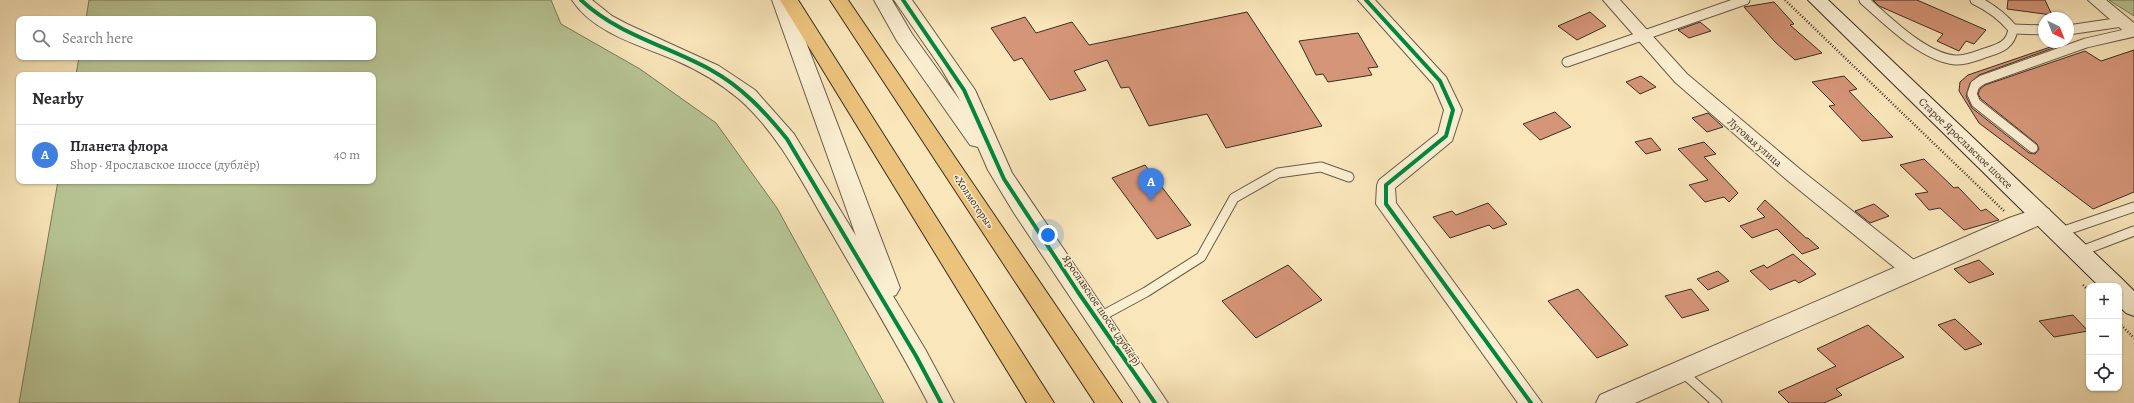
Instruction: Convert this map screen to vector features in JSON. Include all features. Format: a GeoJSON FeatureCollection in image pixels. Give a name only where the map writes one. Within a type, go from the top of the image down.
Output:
{"type":"FeatureCollection","features":[{"type":"Feature","properties":{"kind":"highway"},"geometry":{"type":"LineString","coordinates":[[789,0],[1041,403]]}},
{"type":"Feature","properties":{"kind":"highway","name":"«Холмогоры»"},"geometry":{"type":"LineString","coordinates":[[839,0],[1109,403]]}},
{"type":"Feature","properties":{"kind":"street"},"geometry":{"type":"LineString","coordinates":[[582,0],[591,11],[626,30],[700,64],[738,86],[762,108],[787,139],[916,356],[941,403]]}},
{"type":"Feature","properties":{"kind":"street"},"geometry":{"type":"LineString","coordinates":[[781,0],[811,76],[866,235],[916,356]]}},
{"type":"Feature","properties":{"kind":"street"},"geometry":{"type":"LineString","coordinates":[[883,0],[904,37],[1003,177]]}},
{"type":"Feature","properties":{"kind":"street","name":"Ярославское шоссе (дублёр)"},"geometry":{"type":"LineString","coordinates":[[903,0],[919,25],[948,62],[972,104],[1003,177],[1096,319],[1155,403]]}},
{"type":"Feature","properties":{"kind":"street"},"geometry":{"type":"LineString","coordinates":[[1366,0],[1440,82],[1453,110],[1446,136],[1386,185],[1386,204],[1531,403]]}},
{"type":"Feature","properties":{"kind":"street","name":"Луговая улица"},"geometry":{"type":"LineString","coordinates":[[1611,0],[1681,78],[1794,175],[1912,270]]}},
{"type":"Feature","properties":{"kind":"street","name":"Старое Ярославское шоссе"},"geometry":{"type":"LineString","coordinates":[[1817,0],[2111,283]]}},
{"type":"Feature","properties":{"kind":"street"},"geometry":{"type":"LineString","coordinates":[[2096,0],[2130,28]]}},
{"type":"Feature","properties":{"kind":"street"},"geometry":{"type":"LineString","coordinates":[[1609,403],[2040,215]]}},
{"type":"Feature","properties":{"kind":"street"},"geometry":{"type":"LineString","coordinates":[[2122,294],[2134,306]]}},
{"type":"Feature","properties":{"kind":"lane"},"geometry":{"type":"LineString","coordinates":[[1567,62],[1745,0]]}},
{"type":"Feature","properties":{"kind":"lane"},"geometry":{"type":"LineString","coordinates":[[1864,0],[1896,27],[1936,55],[1951,59],[1959,60],[2004,47],[2013,37],[2014,29]]}},
{"type":"Feature","properties":{"kind":"lane"},"geometry":{"type":"LineString","coordinates":[[1975,0],[1986,3],[2014,29],[2038,30]]}},
{"type":"Feature","properties":{"kind":"lane"},"geometry":{"type":"LineString","coordinates":[[2074,30],[2130,28]]}},
{"type":"Feature","properties":{"kind":"lane"},"geometry":{"type":"LineString","coordinates":[[2033,148],[1976,103],[1972,94],[1975,85],[1982,80],[2130,28]]}},
{"type":"Feature","properties":{"kind":"lane"},"geometry":{"type":"LineString","coordinates":[[1096,319],[1146,292],[1201,257],[1234,198],[1278,173],[1321,167],[1349,177]]}},
{"type":"Feature","properties":{"kind":"lane"},"geometry":{"type":"LineString","coordinates":[[2058,233],[2134,208]]}},
{"type":"Feature","properties":{"kind":"lane"},"geometry":{"type":"LineString","coordinates":[[2078,252],[2134,231]]}},
{"type":"Feature","properties":{"kind":"lane"},"geometry":{"type":"LineString","coordinates":[[1682,371],[1717,403]]}},
{"type":"Feature","properties":{"kind":"path"},"geometry":{"type":"LineString","coordinates":[[1785,0],[2017,224]]}},
{"type":"Feature","properties":{"kind":"path"},"geometry":{"type":"LineString","coordinates":[[2122,326],[2134,338]]}},
{"type":"Feature","properties":{"kind":"green space"},"geometry":{"type":"Polygon","coordinates":[[[89,0],[551,0],[561,24],[640,69],[716,123],[777,208],[884,403],[19,403],[57,184],[376,184],[376,72],[76,72],[78,60],[376,60],[376,16],[86,16],[89,0]]]}},
{"type":"Feature","properties":{"kind":"green space"},"geometry":{"type":"Polygon","coordinates":[[[2109,0],[2134,0],[2134,16],[2112,2],[2109,0]]]}},
{"type":"Feature","properties":{"kind":"building"},"geometry":{"type":"Polygon","coordinates":[[[1873,0],[1917,0],[1986,30],[1974,44],[1966,41],[1959,51],[1937,41],[1943,34],[1879,6],[1873,0]]]}},
{"type":"Feature","properties":{"kind":"building"},"geometry":{"type":"Polygon","coordinates":[[[2008,0],[2045,0],[2051,12],[2038,13],[2007,9],[2008,0]]]}},
{"type":"Feature","properties":{"kind":"building"},"geometry":{"type":"Polygon","coordinates":[[[1774,2],[1794,24],[1790,25],[1822,53],[1795,60],[1775,42],[1744,7],[1774,2]]]}},
{"type":"Feature","properties":{"kind":"building"},"geometry":{"type":"Polygon","coordinates":[[[1247,12],[1322,126],[1226,148],[1207,114],[1149,126],[1129,87],[1121,88],[1107,60],[1074,71],[1086,90],[1050,100],[1022,58],[1014,61],[991,28],[1025,17],[1036,33],[1072,22],[1089,45],[1247,12]]]}},
{"type":"Feature","properties":{"kind":"building"},"geometry":{"type":"Polygon","coordinates":[[[1590,12],[1606,26],[1577,40],[1558,26],[1590,12]]]}},
{"type":"Feature","properties":{"kind":"building"},"geometry":{"type":"Polygon","coordinates":[[[1700,22],[1711,31],[1689,38],[1678,30],[1700,22]]]}},
{"type":"Feature","properties":{"kind":"building"},"geometry":{"type":"Polygon","coordinates":[[[1358,33],[1378,67],[1368,68],[1372,75],[1328,82],[1323,74],[1316,75],[1299,41],[1358,33]]]}},
{"type":"Feature","properties":{"kind":"building"},"geometry":{"type":"Polygon","coordinates":[[[2047,48],[2053,48],[1979,75],[1970,83],[1966,96],[1972,108],[2029,153],[2035,154],[2039,149],[2037,144],[1981,99],[1978,94],[1980,89],[1985,85],[2085,51],[2101,61],[2134,50],[2134,192],[2093,209],[1979,123],[1959,91],[1960,82],[1968,75],[2047,48]]]}},
{"type":"Feature","properties":{"kind":"building"},"geometry":{"type":"Polygon","coordinates":[[[1641,76],[1656,87],[1640,94],[1626,82],[1641,76]]]}},
{"type":"Feature","properties":{"kind":"building"},"geometry":{"type":"Polygon","coordinates":[[[1844,76],[1857,89],[1849,91],[1893,137],[1862,141],[1829,106],[1835,105],[1812,82],[1844,76]]]}},
{"type":"Feature","properties":{"kind":"building"},"geometry":{"type":"Polygon","coordinates":[[[1555,112],[1571,127],[1540,140],[1523,124],[1555,112]]]}},
{"type":"Feature","properties":{"kind":"building"},"geometry":{"type":"Polygon","coordinates":[[[1708,113],[1723,127],[1707,132],[1692,118],[1708,113]]]}},
{"type":"Feature","properties":{"kind":"building"},"geometry":{"type":"Polygon","coordinates":[[[1651,138],[1661,150],[1646,154],[1635,142],[1651,138]]]}},
{"type":"Feature","properties":{"kind":"building"},"geometry":{"type":"Polygon","coordinates":[[[1704,142],[1716,154],[1704,157],[1738,193],[1729,202],[1724,197],[1705,202],[1689,185],[1708,180],[1678,149],[1704,142]]]}},
{"type":"Feature","properties":{"kind":"building"},"geometry":{"type":"Polygon","coordinates":[[[1924,159],[1954,188],[1958,187],[1981,211],[1986,209],[1999,220],[1964,230],[1940,208],[1929,210],[1915,194],[1928,192],[1900,165],[1924,159]]]}},
{"type":"Feature","properties":{"kind":"building"},"geometry":{"type":"Polygon","coordinates":[[[1145,165],[1191,225],[1157,239],[1112,178],[1145,165]]]}},
{"type":"Feature","properties":{"kind":"building"},"geometry":{"type":"Polygon","coordinates":[[[1765,200],[1819,248],[1802,254],[1777,229],[1752,238],[1740,226],[1765,217],[1757,209],[1765,200]]]}},
{"type":"Feature","properties":{"kind":"building"},"geometry":{"type":"Polygon","coordinates":[[[1488,203],[1507,224],[1493,229],[1489,225],[1450,238],[1433,217],[1452,211],[1456,215],[1488,203]]]}},
{"type":"Feature","properties":{"kind":"building"},"geometry":{"type":"Polygon","coordinates":[[[1874,204],[1889,216],[1870,223],[1855,211],[1874,204]]]}},
{"type":"Feature","properties":{"kind":"building"},"geometry":{"type":"Polygon","coordinates":[[[1793,254],[1816,274],[1799,283],[1795,280],[1770,290],[1750,271],[1764,265],[1767,268],[1793,254]]]}},
{"type":"Feature","properties":{"kind":"building"},"geometry":{"type":"Polygon","coordinates":[[[1979,260],[1994,274],[1969,283],[1954,269],[1979,260]]]}},
{"type":"Feature","properties":{"kind":"building"},"geometry":{"type":"Polygon","coordinates":[[[1288,265],[1322,300],[1256,338],[1222,301],[1288,265]]]}},
{"type":"Feature","properties":{"kind":"building"},"geometry":{"type":"Polygon","coordinates":[[[1718,271],[1729,281],[1708,290],[1697,279],[1718,271]]]}},
{"type":"Feature","properties":{"kind":"building"},"geometry":{"type":"Polygon","coordinates":[[[1578,289],[1628,345],[1597,358],[1548,301],[1578,289]]]}},
{"type":"Feature","properties":{"kind":"building"},"geometry":{"type":"Polygon","coordinates":[[[1691,289],[1709,310],[1682,318],[1665,296],[1691,289]]]}},
{"type":"Feature","properties":{"kind":"building"},"geometry":{"type":"Polygon","coordinates":[[[2073,315],[2086,329],[2086,331],[2054,337],[2039,321],[2073,315]]]}},
{"type":"Feature","properties":{"kind":"building"},"geometry":{"type":"Polygon","coordinates":[[[1955,319],[1982,344],[1965,350],[1938,325],[1955,319]]]}},
{"type":"Feature","properties":{"kind":"building"},"geometry":{"type":"Polygon","coordinates":[[[1868,325],[1904,357],[1836,389],[1842,395],[1824,403],[1789,403],[1778,392],[1836,366],[1817,349],[1868,325]]]}},
{"type":"Feature","properties":{"kind":"cycle path"},"geometry":{"type":"LineString","coordinates":[[581,0],[592,11],[620,29],[684,56],[725,78],[737,86],[767,115],[787,139],[916,356],[941,403]]}},
{"type":"Feature","properties":{"kind":"cycle path"},"geometry":{"type":"LineString","coordinates":[[903,0],[948,64],[972,104],[995,161],[1004,179],[1078,292],[1155,403]]}},
{"type":"Feature","properties":{"kind":"cycle path"},"geometry":{"type":"LineString","coordinates":[[1366,0],[1440,81],[1453,110],[1446,136],[1386,185],[1386,204],[1531,403]]}},
{"type":"Feature","properties":{"kind":"place","name":"Планета флора"},"geometry":{"type":"Point","coordinates":[1151,201]}}]}
